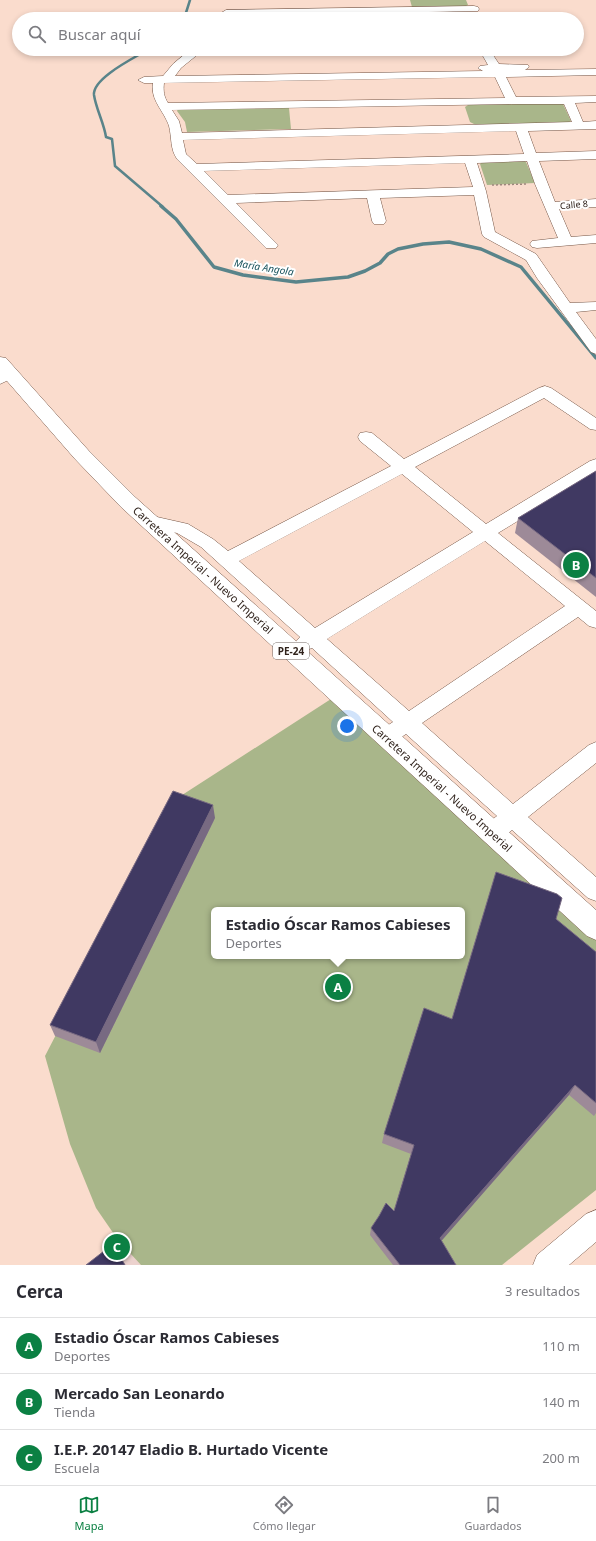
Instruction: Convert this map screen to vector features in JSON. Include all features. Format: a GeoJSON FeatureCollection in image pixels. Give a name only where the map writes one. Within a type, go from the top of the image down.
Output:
{"type":"FeatureCollection","features":[{"type":"Feature","properties":{"kind":"highway","name":"Carretera Imperial - Nuevo Imperial"},"geometry":{"type":"LineString","coordinates":[[3,371],[101,475],[148,521],[550,886]]}},
{"type":"Feature","properties":{"kind":"street"},"geometry":{"type":"LineString","coordinates":[[226,12],[231,0]]}},
{"type":"Feature","properties":{"kind":"street"},"geometry":{"type":"LineString","coordinates":[[367,12],[474,9]]}},
{"type":"Feature","properties":{"kind":"street"},"geometry":{"type":"LineString","coordinates":[[190,56],[165,77],[156,90],[158,98],[165,106],[173,120],[178,137],[176,142],[180,157],[194,168],[271,245]]}},
{"type":"Feature","properties":{"kind":"street"},"geometry":{"type":"LineString","coordinates":[[488,56],[512,101]]}},
{"type":"Feature","properties":{"kind":"street"},"geometry":{"type":"LineString","coordinates":[[497,71],[524,67]]}},
{"type":"Feature","properties":{"kind":"street"},"geometry":{"type":"LineString","coordinates":[[144,80],[165,77],[497,71],[596,72]]}},
{"type":"Feature","properties":{"kind":"street"},"geometry":{"type":"LineString","coordinates":[[165,106],[596,99]]}},
{"type":"Feature","properties":{"kind":"street"},"geometry":{"type":"LineString","coordinates":[[568,100],[579,125]]}},
{"type":"Feature","properties":{"kind":"street"},"geometry":{"type":"LineString","coordinates":[[457,102],[466,128]]}},
{"type":"Feature","properties":{"kind":"street"},"geometry":{"type":"LineString","coordinates":[[178,137],[596,125]]}},
{"type":"Feature","properties":{"kind":"street"},"geometry":{"type":"LineString","coordinates":[[521,127],[541,184],[566,241]]}},
{"type":"Feature","properties":{"kind":"street"},"geometry":{"type":"LineString","coordinates":[[194,168],[596,155]]}},
{"type":"Feature","properties":{"kind":"street"},"geometry":{"type":"LineString","coordinates":[[470,159],[479,188],[489,234],[531,257],[542,275],[596,349]]}},
{"type":"Feature","properties":{"kind":"street"},"geometry":{"type":"LineString","coordinates":[[225,199],[373,195],[479,188]]}},
{"type":"Feature","properties":{"kind":"street"},"geometry":{"type":"LineString","coordinates":[[373,195],[379,221]]}},
{"type":"Feature","properties":{"kind":"street","name":"Calle 8"},"geometry":{"type":"LineString","coordinates":[[551,206],[596,203]]}},
{"type":"Feature","properties":{"kind":"street"},"geometry":{"type":"LineString","coordinates":[[537,244],[596,239]]}},
{"type":"Feature","properties":{"kind":"street"},"geometry":{"type":"LineString","coordinates":[[567,308],[596,306]]}},
{"type":"Feature","properties":{"kind":"street"},"geometry":{"type":"LineString","coordinates":[[226,560],[404,468],[545,391],[596,425]]}},
{"type":"Feature","properties":{"kind":"street"},"geometry":{"type":"LineString","coordinates":[[366,437],[596,621]]}},
{"type":"Feature","properties":{"kind":"street"},"geometry":{"type":"LineString","coordinates":[[292,652],[596,465]]}},
{"type":"Feature","properties":{"kind":"street"},"geometry":{"type":"LineString","coordinates":[[148,521],[182,528],[207,543],[596,891]]}},
{"type":"Feature","properties":{"kind":"street"},"geometry":{"type":"LineString","coordinates":[[386,737],[578,607]]}},
{"type":"Feature","properties":{"kind":"street"},"geometry":{"type":"LineString","coordinates":[[492,833],[596,751]]}},
{"type":"Feature","properties":{"kind":"street"},"geometry":{"type":"LineString","coordinates":[[550,886],[593,915]]}},
{"type":"Feature","properties":{"kind":"street"},"geometry":{"type":"LineString","coordinates":[[547,1265],[596,1224]]}},
{"type":"Feature","properties":{"kind":"path"},"geometry":{"type":"LineString","coordinates":[[479,188],[541,184]]}},
{"type":"Feature","properties":{"kind":"shaded area"},"geometry":{"type":"Polygon","coordinates":[[[118,1240],[141,1265],[90,1265],[118,1240]]]}},
{"type":"Feature","properties":{"kind":"green space"},"geometry":{"type":"Polygon","coordinates":[[[410,0],[466,0],[468,5],[412,7],[410,0]]]}},
{"type":"Feature","properties":{"kind":"green space"},"geometry":{"type":"Polygon","coordinates":[[[563,104],[571,121],[568,123],[476,125],[470,122],[465,107],[468,105],[563,104]]]}},
{"type":"Feature","properties":{"kind":"green space"},"geometry":{"type":"Polygon","coordinates":[[[289,108],[291,129],[187,132],[185,122],[177,111],[178,109],[289,108]]]}},
{"type":"Feature","properties":{"kind":"green space"},"geometry":{"type":"Polygon","coordinates":[[[523,160],[526,162],[535,183],[487,185],[480,164],[482,162],[523,160]]]}},
{"type":"Feature","properties":{"kind":"green space"},"geometry":{"type":"Polygon","coordinates":[[[331,699],[596,938],[596,1190],[502,1265],[141,1265],[118,1240],[96,1208],[70,1144],[45,1056],[179,797],[331,699]]]}},
{"type":"Feature","properties":{"kind":"building"},"geometry":{"type":"Polygon","coordinates":[[[596,471],[596,578],[518,518],[596,471]]]}},
{"type":"Feature","properties":{"kind":"building"},"geometry":{"type":"Polygon","coordinates":[[[173,791],[213,805],[96,1042],[50,1025],[173,791]]]}},
{"type":"Feature","properties":{"kind":"building"},"geometry":{"type":"Polygon","coordinates":[[[496,872],[557,894],[562,898],[556,919],[596,952],[596,1103],[575,1085],[440,1238],[456,1265],[400,1265],[371,1228],[386,1203],[394,1211],[414,1145],[384,1134],[424,1008],[452,1019],[496,872]]]}},
{"type":"Feature","properties":{"kind":"building"},"geometry":{"type":"Polygon","coordinates":[[[113,1244],[125,1265],[86,1265],[113,1244]]]}},
{"type":"Feature","properties":{"kind":"waterway","name":"María Angola"},"geometry":{"type":"LineString","coordinates":[[186,12],[190,0]]}},
{"type":"Feature","properties":{"kind":"waterway","name":"María Angola"},"geometry":{"type":"LineString","coordinates":[[137,56],[107,75],[95,88],[94,95],[106,137],[112,139],[115,166],[163,207]]}},
{"type":"Feature","properties":{"kind":"waterway","name":"María Angola"},"geometry":{"type":"LineString","coordinates":[[161,206],[176,219],[214,267],[243,275],[296,282],[348,277],[365,271],[380,263],[388,254],[398,249],[423,244],[449,242],[481,249],[521,267],[596,358]]}},
{"type":"Feature","properties":{"kind":"place","name":"Mercado San Leonardo"},"geometry":{"type":"Point","coordinates":[576,565]}},
{"type":"Feature","properties":{"kind":"place","name":"Estadio Óscar Ramos Cabieses"},"geometry":{"type":"Point","coordinates":[338,987]}},
{"type":"Feature","properties":{"kind":"place","name":"I.E.P. 20147 Eladio B. Hurtado Vicente"},"geometry":{"type":"Point","coordinates":[117,1247]}}]}
